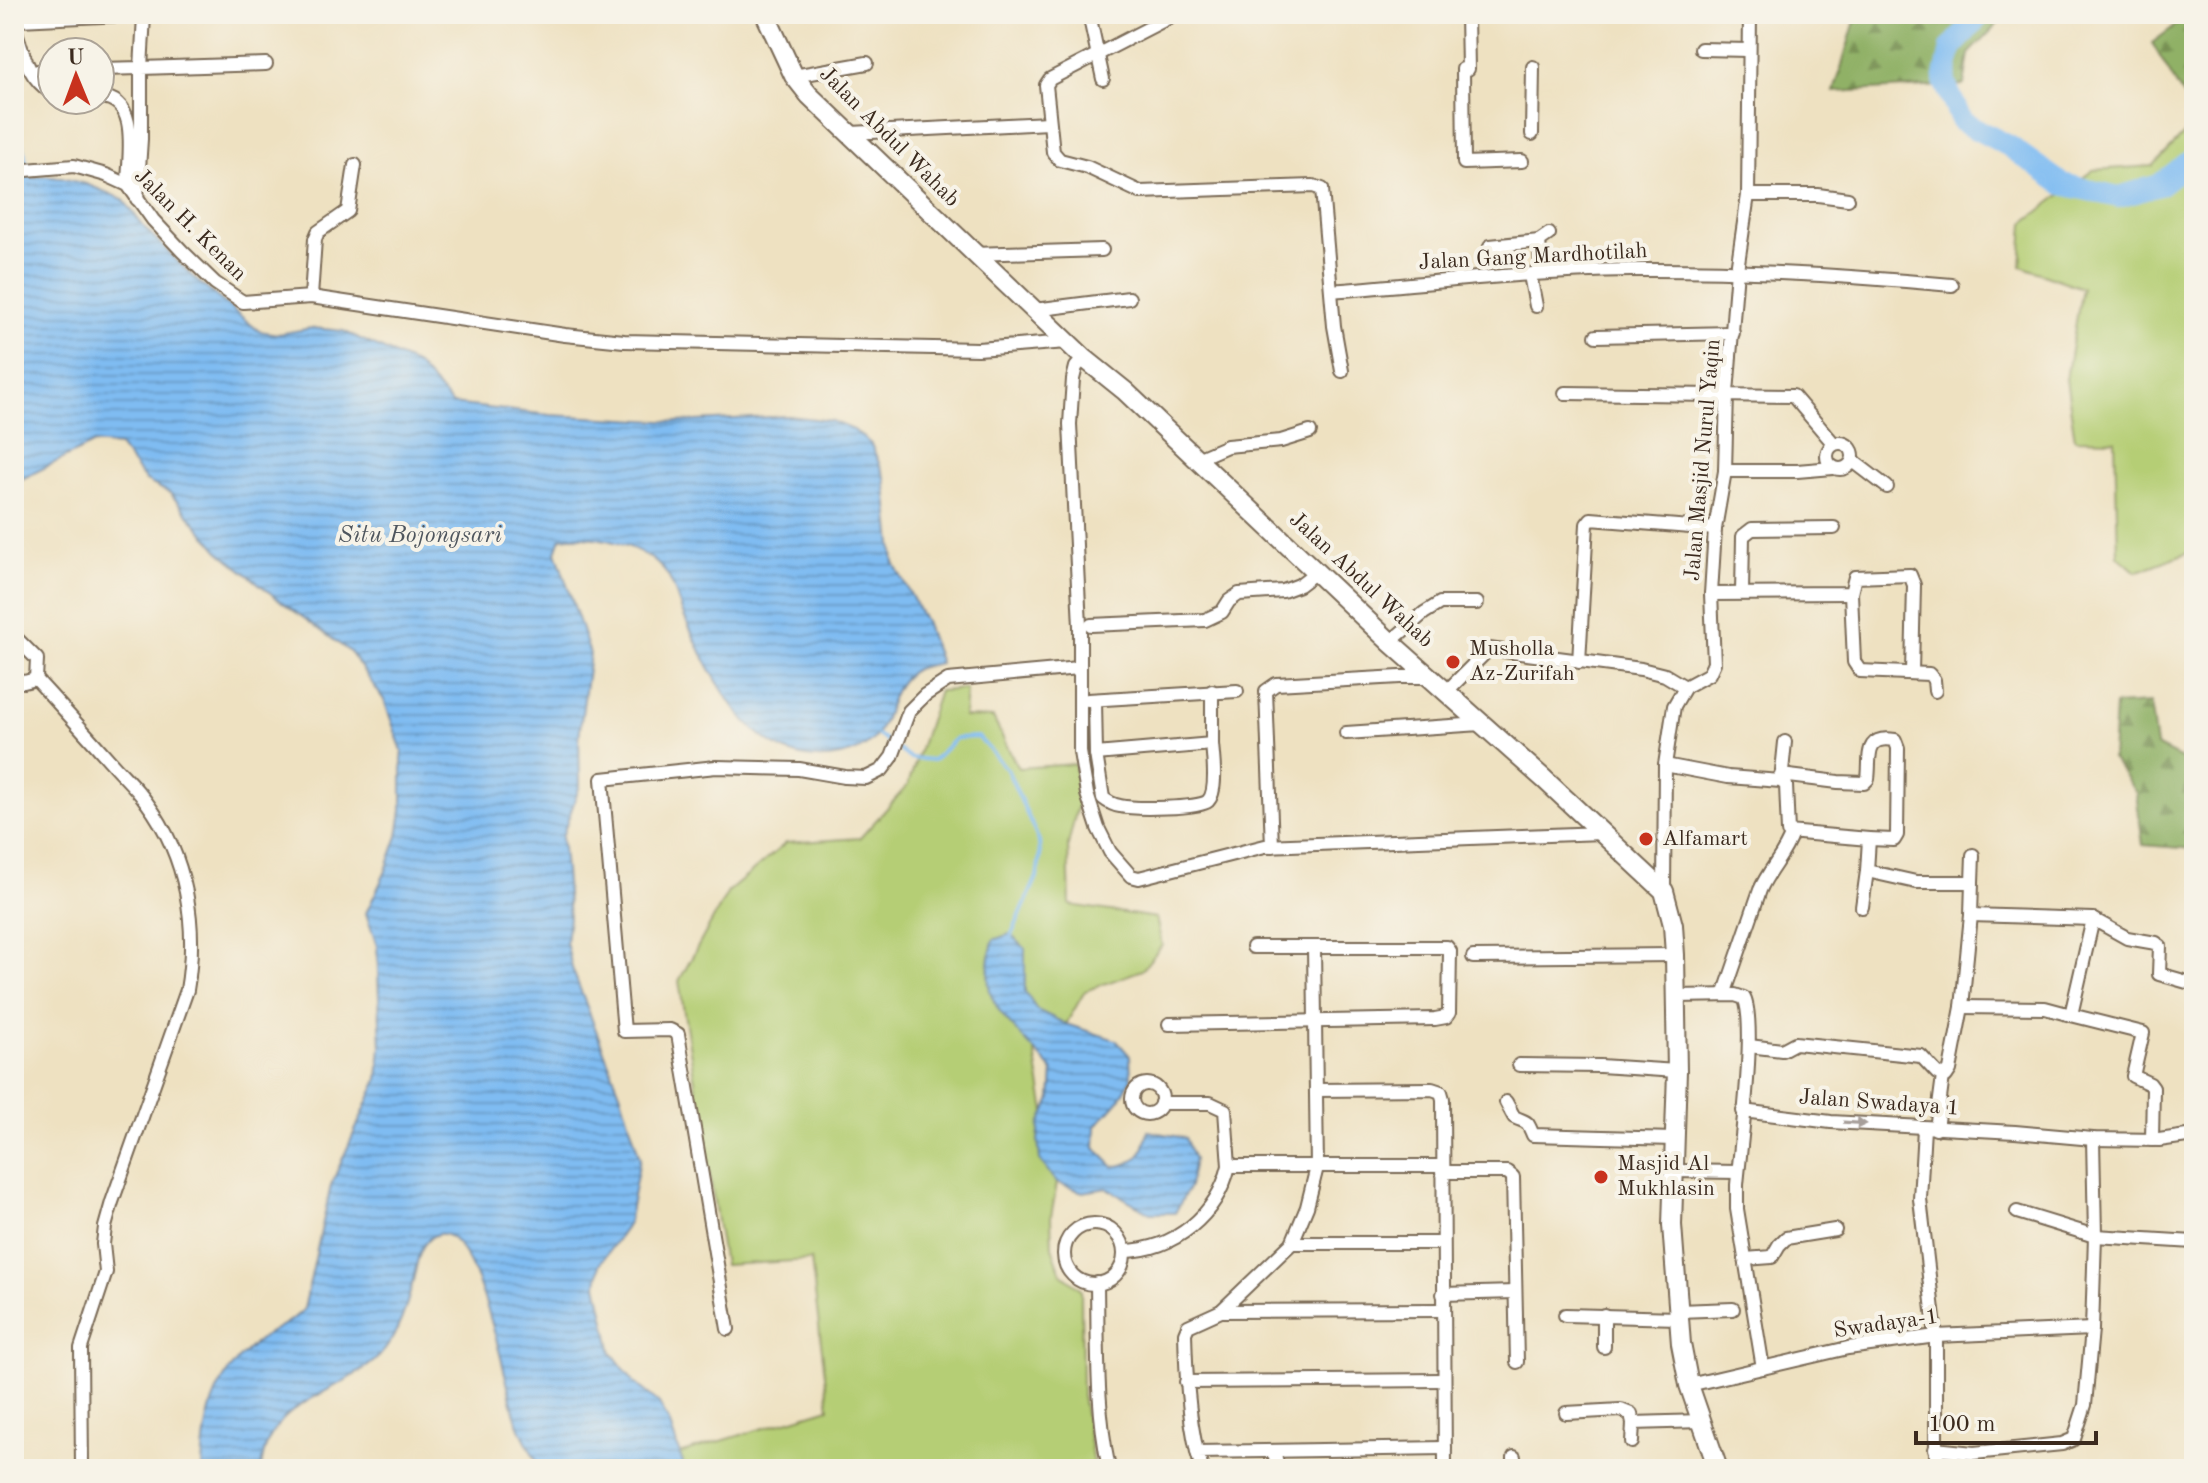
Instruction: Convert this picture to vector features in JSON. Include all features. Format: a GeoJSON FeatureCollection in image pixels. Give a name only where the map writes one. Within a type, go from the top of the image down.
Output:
{"type":"FeatureCollection","features":[{"type":"Feature","properties":{"kind":"street"},"geometry":{"type":"LineString","coordinates":[[36,82],[28,70],[16,22],[88,16],[189,14]]}},
{"type":"Feature","properties":{"kind":"street","name":"Jalan Abdul Wahab"},"geometry":{"type":"LineString","coordinates":[[765,14],[794,76],[809,95],[1084,358],[1125,391],[1390,642],[1664,891]]}},
{"type":"Feature","properties":{"kind":"street"},"geometry":{"type":"LineString","coordinates":[[1089,14],[1103,79]]}},
{"type":"Feature","properties":{"kind":"street"},"geometry":{"type":"LineString","coordinates":[[1176,14],[1048,81],[1053,152],[1060,160],[1087,167],[1132,190],[1152,193],[1313,186],[1322,189],[1342,371]]}},
{"type":"Feature","properties":{"kind":"street"},"geometry":{"type":"LineString","coordinates":[[1467,14],[1464,163],[1522,161]]}},
{"type":"Feature","properties":{"kind":"street","name":"Jalan Masjid Nurul Yaqin"},"geometry":{"type":"LineString","coordinates":[[1664,891],[1665,765],[1674,706],[1685,687],[1709,674],[1714,663],[1711,594],[1715,529],[1725,471],[1727,393],[1737,270],[1748,195],[1750,14]]}},
{"type":"Feature","properties":{"kind":"street"},"geometry":{"type":"LineString","coordinates":[[137,199],[144,15]]}},
{"type":"Feature","properties":{"kind":"street"},"geometry":{"type":"LineString","coordinates":[[1701,49],[1749,50]]}},
{"type":"Feature","properties":{"kind":"street"},"geometry":{"type":"LineString","coordinates":[[794,76],[867,63]]}},
{"type":"Feature","properties":{"kind":"street"},"geometry":{"type":"LineString","coordinates":[[116,69],[266,64]]}},
{"type":"Feature","properties":{"kind":"street"},"geometry":{"type":"LineString","coordinates":[[1532,134],[1533,67]]}},
{"type":"Feature","properties":{"kind":"street"},"geometry":{"type":"LineString","coordinates":[[116,102],[129,117],[128,185]]}},
{"type":"Feature","properties":{"kind":"street"},"geometry":{"type":"LineString","coordinates":[[851,133],[1049,123]]}},
{"type":"Feature","properties":{"kind":"street"},"geometry":{"type":"LineString","coordinates":[[355,165],[348,211],[318,232],[315,239],[311,297],[607,340],[978,349],[1067,342]]}},
{"type":"Feature","properties":{"kind":"street","name":"Jalan H. Kenan"},"geometry":{"type":"LineString","coordinates":[[14,171],[74,166],[106,175],[128,185],[153,220],[231,296],[243,302],[311,297]]}},
{"type":"Feature","properties":{"kind":"street"},"geometry":{"type":"LineString","coordinates":[[1748,195],[1818,195],[1848,199]]}},
{"type":"Feature","properties":{"kind":"street"},"geometry":{"type":"LineString","coordinates":[[1490,246],[1544,238],[1536,274],[1536,306]]}},
{"type":"Feature","properties":{"kind":"street"},"geometry":{"type":"LineString","coordinates":[[973,254],[1102,250]]}},
{"type":"Feature","properties":{"kind":"street","name":"Jalan Gang Mardhotilah"},"geometry":{"type":"LineString","coordinates":[[1332,291],[1536,274],[1737,270],[1848,275],[1952,285]]}},
{"type":"Feature","properties":{"kind":"street"},"geometry":{"type":"LineString","coordinates":[[1034,310],[1129,298]]}},
{"type":"Feature","properties":{"kind":"street"},"geometry":{"type":"LineString","coordinates":[[1596,336],[1733,333]]}},
{"type":"Feature","properties":{"kind":"street"},"geometry":{"type":"LineString","coordinates":[[1084,358],[1076,367],[1073,379],[1070,424],[1078,585],[1080,752],[1087,794],[1098,828],[1110,852],[1131,876],[1139,878],[1272,846],[1602,833]]}},
{"type":"Feature","properties":{"kind":"street"},"geometry":{"type":"LineString","coordinates":[[1565,393],[1793,396],[1834,444]]}},
{"type":"Feature","properties":{"kind":"street"},"geometry":{"type":"LineString","coordinates":[[1197,459],[1227,446],[1281,441],[1310,432]]}},
{"type":"Feature","properties":{"kind":"street"},"geometry":{"type":"LineString","coordinates":[[1834,444],[1843,443],[1851,448],[1853,461],[1887,487]]}},
{"type":"Feature","properties":{"kind":"street"},"geometry":{"type":"LineString","coordinates":[[1833,468],[1827,456],[1834,444]]}},
{"type":"Feature","properties":{"kind":"street"},"geometry":{"type":"LineString","coordinates":[[1725,471],[1844,469],[1853,461]]}},
{"type":"Feature","properties":{"kind":"street"},"geometry":{"type":"LineString","coordinates":[[1579,662],[1587,524],[1591,519],[1715,529]]}},
{"type":"Feature","properties":{"kind":"street"},"geometry":{"type":"LineString","coordinates":[[1742,593],[1743,536],[1747,531],[1834,528]]}},
{"type":"Feature","properties":{"kind":"street"},"geometry":{"type":"LineString","coordinates":[[1091,625],[1205,620],[1216,616],[1239,594],[1283,591],[1299,585],[1316,572]]}},
{"type":"Feature","properties":{"kind":"street"},"geometry":{"type":"LineString","coordinates":[[1912,672],[1914,585],[1910,575],[1855,577],[1851,593],[1854,662],[1857,669],[1929,674],[1933,677],[1935,691]]}},
{"type":"Feature","properties":{"kind":"street"},"geometry":{"type":"LineString","coordinates":[[1711,594],[1851,593]]}},
{"type":"Feature","properties":{"kind":"street"},"geometry":{"type":"LineString","coordinates":[[1390,642],[1440,603],[1477,603]]}},
{"type":"Feature","properties":{"kind":"street"},"geometry":{"type":"LineString","coordinates":[[14,636],[37,659],[36,679],[148,803],[177,863],[191,914],[193,957],[187,990],[112,1202],[103,1244],[106,1272],[81,1348],[82,1469]]}},
{"type":"Feature","properties":{"kind":"street"},"geometry":{"type":"LineString","coordinates":[[1447,691],[1489,649],[1641,669],[1665,675],[1685,687]]}},
{"type":"Feature","properties":{"kind":"street"},"geometry":{"type":"LineString","coordinates":[[728,1329],[678,1034],[670,1030],[624,1031],[602,779],[716,767],[799,769],[866,778],[882,770],[892,757],[909,711],[925,695],[948,680],[1079,668]]}},
{"type":"Feature","properties":{"kind":"street"},"geometry":{"type":"LineString","coordinates":[[1272,846],[1266,691],[1276,684],[1430,677]]}},
{"type":"Feature","properties":{"kind":"street"},"geometry":{"type":"LineString","coordinates":[[14,680],[24,682],[36,679]]}},
{"type":"Feature","properties":{"kind":"street"},"geometry":{"type":"LineString","coordinates":[[1095,700],[1096,754],[1103,798],[1122,807],[1185,806],[1203,803],[1211,795],[1214,775],[1212,691]]}},
{"type":"Feature","properties":{"kind":"street"},"geometry":{"type":"LineString","coordinates":[[1081,700],[1237,691]]}},
{"type":"Feature","properties":{"kind":"street"},"geometry":{"type":"LineString","coordinates":[[1346,733],[1481,724]]}},
{"type":"Feature","properties":{"kind":"street"},"geometry":{"type":"LineString","coordinates":[[1665,765],[1728,777],[1781,778],[1864,783],[1868,779],[1869,750],[1873,743],[1895,740],[1898,748],[1897,835],[1894,840],[1788,832],[1786,785],[1781,778],[1785,742]]}},
{"type":"Feature","properties":{"kind":"street"},"geometry":{"type":"LineString","coordinates":[[1096,754],[1212,744]]}},
{"type":"Feature","properties":{"kind":"street"},"geometry":{"type":"LineString","coordinates":[[1724,995],[1760,890],[1787,848],[1792,833]]}},
{"type":"Feature","properties":{"kind":"street"},"geometry":{"type":"LineString","coordinates":[[1862,907],[1869,839]]}},
{"type":"Feature","properties":{"kind":"street"},"geometry":{"type":"LineString","coordinates":[[1936,1469],[1936,1336],[1920,1199],[1930,1128],[1943,1076],[1950,1070],[1962,1007],[1973,855]]}},
{"type":"Feature","properties":{"kind":"street"},"geometry":{"type":"LineString","coordinates":[[1867,871],[1916,882],[1972,882]]}},
{"type":"Feature","properties":{"kind":"street"},"geometry":{"type":"LineString","coordinates":[[1664,891],[1673,925],[1675,955],[1677,1071],[1672,1225],[1679,1315],[1689,1385],[1718,1469]]}},
{"type":"Feature","properties":{"kind":"street"},"geometry":{"type":"LineString","coordinates":[[1971,915],[2093,919],[2127,938],[2156,943],[2160,946],[2159,974],[2194,984]]}},
{"type":"Feature","properties":{"kind":"street"},"geometry":{"type":"LineString","coordinates":[[2071,1015],[2093,919]]}},
{"type":"Feature","properties":{"kind":"street"},"geometry":{"type":"LineString","coordinates":[[1169,1024],[1435,1019],[1446,1017],[1449,1013],[1450,951],[1444,946],[1253,947]]}},
{"type":"Feature","properties":{"kind":"street"},"geometry":{"type":"LineString","coordinates":[[1202,1469],[1189,1417],[1185,1333],[1188,1326],[1221,1311],[1292,1243],[1307,1207],[1317,1167],[1314,947]]}},
{"type":"Feature","properties":{"kind":"street"},"geometry":{"type":"LineString","coordinates":[[1473,957],[1675,955]]}},
{"type":"Feature","properties":{"kind":"street"},"geometry":{"type":"LineString","coordinates":[[1676,996],[1740,995],[1746,1002],[1749,1016],[1738,1172],[1738,1218],[1745,1259],[1754,1370]]}},
{"type":"Feature","properties":{"kind":"street"},"geometry":{"type":"LineString","coordinates":[[1962,1007],[2045,1008],[2143,1033],[2133,1076],[2153,1088],[2152,1140]]}},
{"type":"Feature","properties":{"kind":"street"},"geometry":{"type":"LineString","coordinates":[[1749,1046],[1782,1050],[1795,1043],[1921,1056],[1943,1076]]}},
{"type":"Feature","properties":{"kind":"street"},"geometry":{"type":"LineString","coordinates":[[1519,1065],[1677,1071]]}},
{"type":"Feature","properties":{"kind":"street"},"geometry":{"type":"LineString","coordinates":[[1316,1090],[1432,1089],[1441,1092],[1445,1469]]}},
{"type":"Feature","properties":{"kind":"street"},"geometry":{"type":"LineString","coordinates":[[1506,1102],[1514,1117],[1526,1120],[1535,1136],[1673,1139]]}},
{"type":"Feature","properties":{"kind":"street"},"geometry":{"type":"LineString","coordinates":[[1124,1251],[1153,1247],[1171,1240],[1195,1224],[1217,1197],[1229,1166],[1225,1110],[1210,1103],[1161,1103]]}},
{"type":"Feature","properties":{"kind":"street","name":"Jalan Swadaya 1"},"geometry":{"type":"LineString","coordinates":[[1743,1111],[2093,1139],[2152,1140],[2194,1135]]}},
{"type":"Feature","properties":{"kind":"street"},"geometry":{"type":"LineString","coordinates":[[1935,1449],[1974,1453],[2062,1444],[2074,1439],[2085,1405],[2092,1329],[2095,1236],[2093,1139]]}},
{"type":"Feature","properties":{"kind":"street"},"geometry":{"type":"LineString","coordinates":[[1229,1166],[1507,1172],[1513,1177],[1517,1362]]}},
{"type":"Feature","properties":{"kind":"street"},"geometry":{"type":"LineString","coordinates":[[1673,1171],[1738,1172]]}},
{"type":"Feature","properties":{"kind":"street"},"geometry":{"type":"LineString","coordinates":[[2017,1212],[2095,1236],[2194,1242]]}},
{"type":"Feature","properties":{"kind":"street"},"geometry":{"type":"LineString","coordinates":[[1087,1224],[1100,1224],[1112,1229],[1124,1251],[1123,1263],[1117,1273],[1097,1283],[1084,1282],[1073,1275],[1066,1265],[1064,1252],[1067,1240],[1075,1230],[1087,1224]]}},
{"type":"Feature","properties":{"kind":"street"},"geometry":{"type":"LineString","coordinates":[[1745,1259],[1772,1257],[1786,1238],[1835,1230]]}},
{"type":"Feature","properties":{"kind":"street"},"geometry":{"type":"LineString","coordinates":[[1292,1243],[1443,1243]]}},
{"type":"Feature","properties":{"kind":"street"},"geometry":{"type":"LineString","coordinates":[[1097,1283],[1098,1382],[1103,1443],[1109,1469]]}},
{"type":"Feature","properties":{"kind":"street"},"geometry":{"type":"LineString","coordinates":[[1443,1294],[1515,1292]]}},
{"type":"Feature","properties":{"kind":"street"},"geometry":{"type":"LineString","coordinates":[[1565,1315],[1679,1315],[1733,1309]]}},
{"type":"Feature","properties":{"kind":"street"},"geometry":{"type":"LineString","coordinates":[[1221,1311],[1444,1310]]}},
{"type":"Feature","properties":{"kind":"street"},"geometry":{"type":"LineString","coordinates":[[1604,1315],[1604,1347]]}},
{"type":"Feature","properties":{"kind":"street","name":"Swadaya-1"},"geometry":{"type":"LineString","coordinates":[[1689,1385],[1848,1348],[1936,1336],[2092,1329]]}},
{"type":"Feature","properties":{"kind":"street"},"geometry":{"type":"LineString","coordinates":[[1186,1382],[1444,1380]]}},
{"type":"Feature","properties":{"kind":"street"},"geometry":{"type":"LineString","coordinates":[[1566,1413],[1621,1410],[1631,1414],[1632,1442]]}},
{"type":"Feature","properties":{"kind":"street"},"geometry":{"type":"LineString","coordinates":[[1633,1423],[1702,1421]]}},
{"type":"Feature","properties":{"kind":"street"},"geometry":{"type":"LineString","coordinates":[[1197,1452],[1445,1448]]}},
{"type":"Feature","properties":{"kind":"street"},"geometry":{"type":"LineString","coordinates":[[1273,1451],[1279,1469]]}},
{"type":"Feature","properties":{"kind":"green space"},"geometry":{"type":"Polygon","coordinates":[[[1857,14],[2007,14],[1969,54],[1964,85],[1834,92],[1857,14]]]}},
{"type":"Feature","properties":{"kind":"green space"},"geometry":{"type":"Polygon","coordinates":[[[2194,14],[2194,115],[2152,43],[2194,14]]]}},
{"type":"Feature","properties":{"kind":"green space"},"geometry":{"type":"Polygon","coordinates":[[[2194,124],[2194,550],[2136,572],[2118,556],[2115,440],[2075,439],[2066,379],[2082,288],[2021,266],[2024,223],[2093,170],[2153,166],[2194,124]]]}},
{"type":"Feature","properties":{"kind":"green space"},"geometry":{"type":"Polygon","coordinates":[[[966,689],[964,717],[993,718],[1018,768],[1075,764],[1079,799],[1068,845],[1070,905],[1156,918],[1162,945],[1142,970],[1085,991],[1066,1024],[1034,1047],[1057,1183],[1051,1217],[1052,1247],[1061,1273],[1081,1289],[1082,1395],[1094,1469],[685,1469],[679,1454],[829,1408],[811,1260],[724,1265],[679,981],[728,892],[786,843],[860,838],[908,785],[939,691],[966,689]]]}},
{"type":"Feature","properties":{"kind":"green space"},"geometry":{"type":"Polygon","coordinates":[[[2150,703],[2156,746],[2194,765],[2194,849],[2143,845],[2136,793],[2112,758],[2115,705],[2150,703]]]}},
{"type":"Feature","properties":{"kind":"water","name":"Situ Bojongsari"},"geometry":{"type":"Polygon","coordinates":[[[42,176],[86,184],[123,199],[144,227],[195,279],[259,331],[278,334],[312,328],[343,331],[417,365],[452,404],[550,415],[678,422],[789,416],[832,421],[854,430],[871,444],[885,477],[894,563],[925,622],[940,663],[918,668],[904,678],[881,728],[872,740],[840,756],[811,758],[785,751],[762,736],[742,717],[709,668],[669,578],[657,563],[632,548],[588,537],[561,538],[556,552],[590,654],[579,737],[580,785],[562,837],[569,917],[566,942],[572,968],[621,1095],[640,1158],[628,1224],[600,1264],[597,1284],[612,1353],[635,1383],[659,1403],[685,1469],[541,1469],[515,1415],[496,1338],[473,1269],[458,1245],[443,1234],[426,1242],[421,1250],[400,1322],[389,1344],[373,1362],[287,1415],[266,1447],[261,1469],[202,1469],[210,1412],[223,1379],[247,1350],[304,1309],[331,1185],[378,1079],[381,1047],[377,946],[366,913],[398,836],[402,811],[402,751],[384,700],[350,652],[219,551],[170,493],[146,481],[119,446],[94,443],[14,483],[14,180],[42,176]]]}},
{"type":"Feature","properties":{"kind":"water"},"geometry":{"type":"Polygon","coordinates":[[[1010,934],[1025,948],[1025,992],[1037,1010],[1066,1024],[1116,1040],[1130,1056],[1131,1079],[1120,1099],[1096,1126],[1095,1148],[1114,1167],[1130,1163],[1139,1156],[1148,1131],[1185,1138],[1194,1159],[1189,1187],[1175,1213],[1150,1213],[1107,1188],[1083,1192],[1057,1183],[1040,1160],[1040,1124],[1051,1099],[1053,1071],[1000,1012],[989,985],[993,940],[1010,934]]]}},
{"type":"Feature","properties":{"kind":"waterway"},"geometry":{"type":"LineString","coordinates":[[1981,14],[1951,48],[1944,81],[1962,122],[2009,146],[2062,184],[2119,197],[2159,185],[2194,158]]}},
{"type":"Feature","properties":{"kind":"waterway"},"geometry":{"type":"LineString","coordinates":[[14,148],[20,178]]}},
{"type":"Feature","properties":{"kind":"waterway"},"geometry":{"type":"LineString","coordinates":[[878,735],[910,758],[933,760],[956,738],[978,737],[1007,769],[1039,841],[1040,856],[1037,877],[1010,938]]}},
{"type":"Feature","properties":{"kind":"place","name":"Musholla Az-Zurifah"},"geometry":{"type":"Point","coordinates":[1453,662]}},
{"type":"Feature","properties":{"kind":"place","name":"Alfamart"},"geometry":{"type":"Point","coordinates":[1646,839]}},
{"type":"Feature","properties":{"kind":"place","name":"Masjid Al Mukhlasin"},"geometry":{"type":"Point","coordinates":[1601,1177]}}]}
